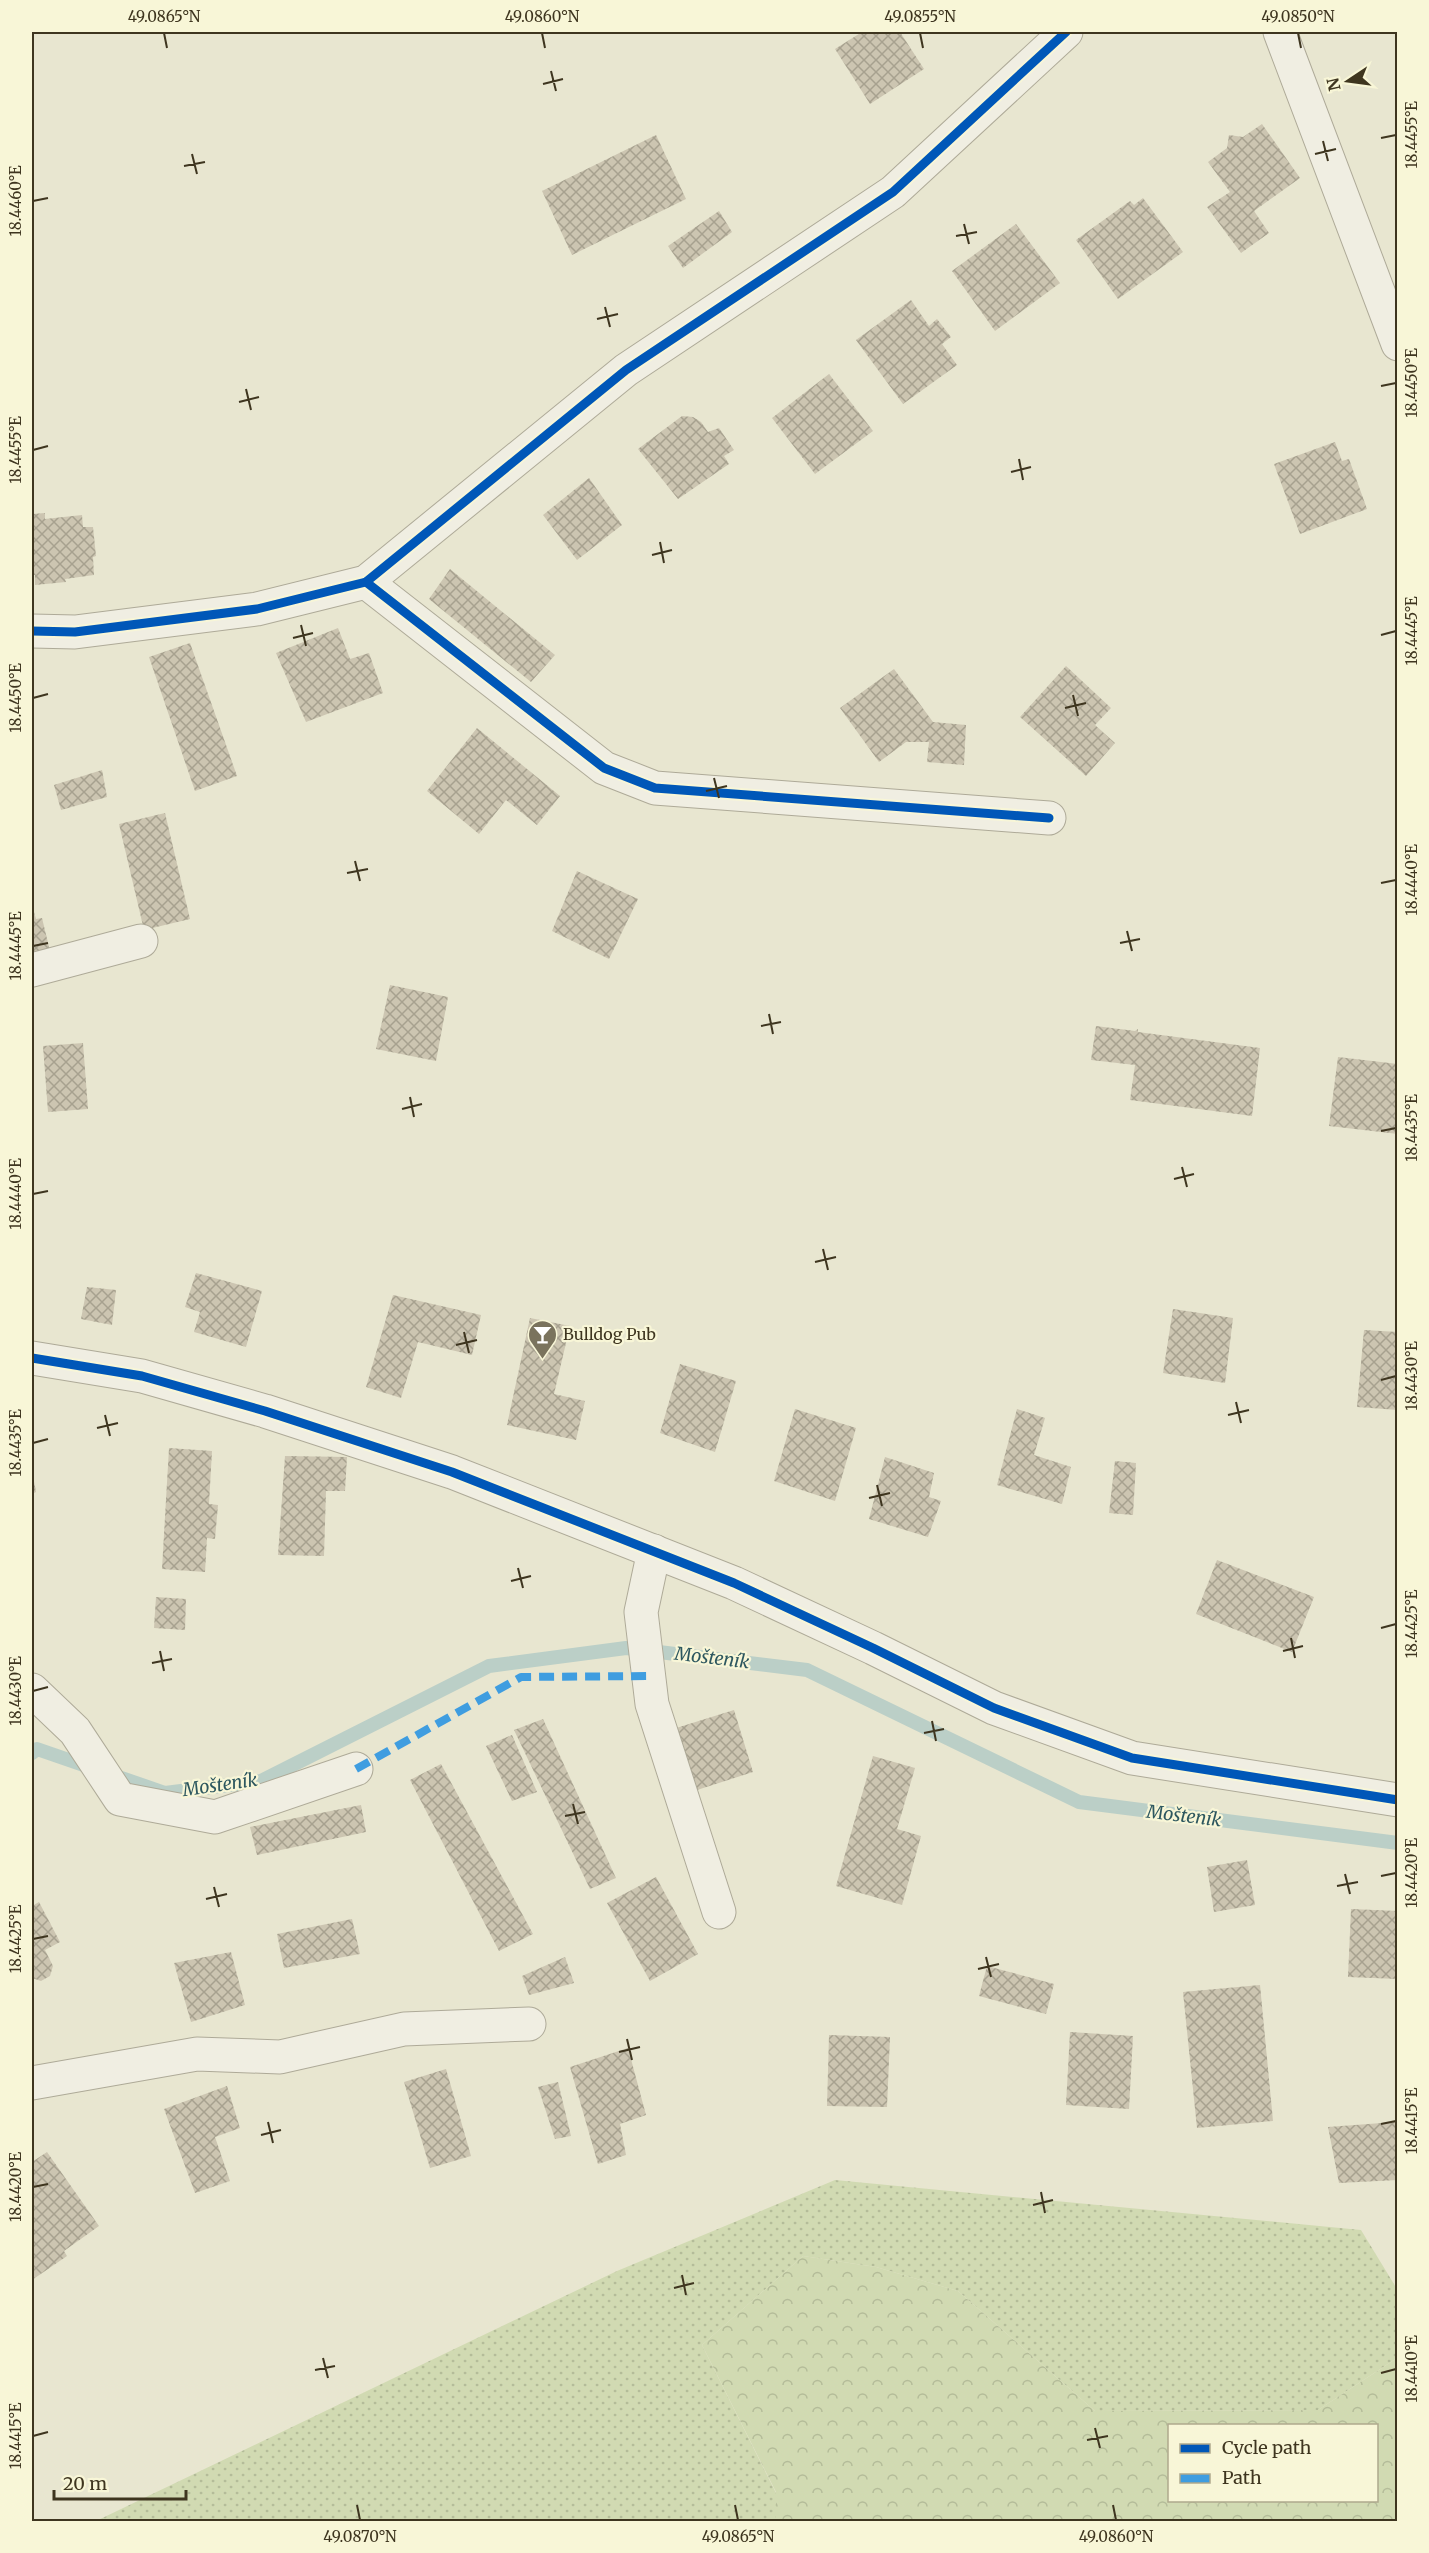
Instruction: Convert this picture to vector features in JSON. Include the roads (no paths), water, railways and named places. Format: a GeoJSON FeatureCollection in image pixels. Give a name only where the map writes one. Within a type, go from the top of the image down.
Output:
{"type":"FeatureCollection","features":[{"type":"Feature","properties":{"kind":"street"},"geometry":{"type":"LineString","coordinates":[[32,631],[75,632],[257,609],[366,582],[626,370],[893,192],[1066,32]]}},
{"type":"Feature","properties":{"kind":"street"},"geometry":{"type":"LineString","coordinates":[[1280,32],[1398,344]]}},
{"type":"Feature","properties":{"kind":"street"},"geometry":{"type":"LineString","coordinates":[[366,582],[604,768],[655,788],[1049,818]]}},
{"type":"Feature","properties":{"kind":"street"},"geometry":{"type":"LineString","coordinates":[[32,970],[141,941]]}},
{"type":"Feature","properties":{"kind":"street"},"geometry":{"type":"LineString","coordinates":[[32,1358],[142,1376],[265,1411],[452,1472],[734,1583],[994,1708],[1132,1758],[1398,1800]]}},
{"type":"Feature","properties":{"kind":"street"},"geometry":{"type":"LineString","coordinates":[[654,1551],[641,1612],[652,1704],[719,1912]]}},
{"type":"Feature","properties":{"kind":"street"},"geometry":{"type":"LineString","coordinates":[[32,1690],[75,1731],[120,1799],[215,1817],[356,1769]]}},
{"type":"Feature","properties":{"kind":"street"},"geometry":{"type":"LineString","coordinates":[[32,2083],[197,2054],[280,2057],[404,2029],[529,2024]]}},
{"type":"Feature","properties":{"kind":"waterway","name":"Mošteník"},"geometry":{"type":"LineString","coordinates":[[110,1774],[165,1793],[261,1781],[489,1666],[626,1648],[807,1670],[1079,1802],[1398,1843]]}},
{"type":"Feature","properties":{"kind":"waterway","name":"Mošteník"},"geometry":{"type":"LineString","coordinates":[[32,1753],[37,1749],[92,1768]]}},
{"type":"Feature","properties":{"kind":"place","name":"Bulldog Pub"},"geometry":{"type":"Point","coordinates":[542,1360]}}]}
